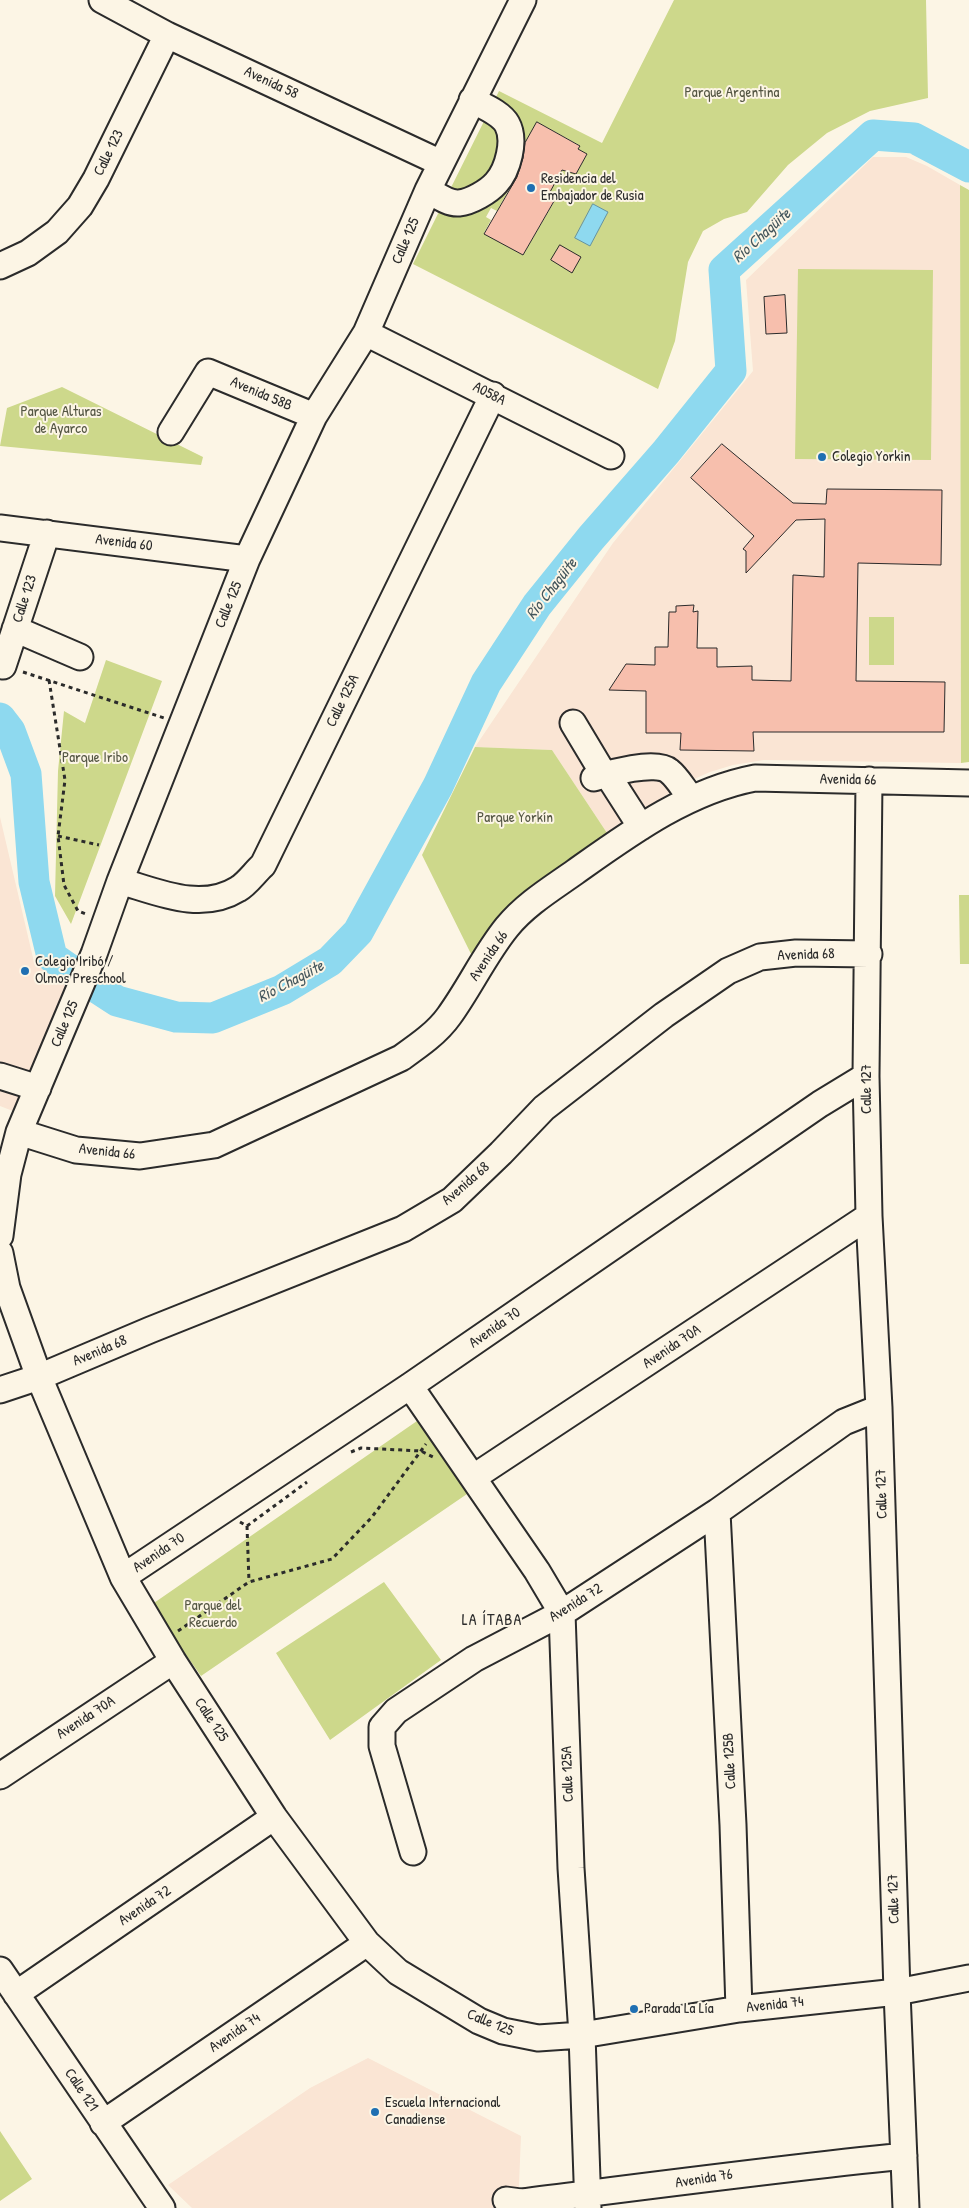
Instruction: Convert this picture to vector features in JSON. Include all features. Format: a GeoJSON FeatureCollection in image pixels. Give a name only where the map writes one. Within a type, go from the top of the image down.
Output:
{"type":"FeatureCollection","features":[{"type":"Feature","properties":{"kind":"street","name":"Avenida 58"},"geometry":{"type":"LineString","coordinates":[[102,0],[167,35],[441,163]]}},
{"type":"Feature","properties":{"kind":"street","name":"Calle 125"},"geometry":{"type":"LineString","coordinates":[[0,1236],[8,1174],[19,1132],[94,954],[120,881],[247,559],[314,416],[366,333],[428,190],[523,0]]}},
{"type":"Feature","properties":{"kind":"street","name":"Calle 123"},"geometry":{"type":"LineString","coordinates":[[0,266],[28,253],[57,232],[80,206],[96,179],[167,35]]}},
{"type":"Feature","properties":{"kind":"street"},"geometry":{"type":"LineString","coordinates":[[428,190],[451,202],[461,203],[474,198],[497,183],[506,165],[510,138],[508,125],[500,116],[472,100]]}},
{"type":"Feature","properties":{"kind":"street","name":"A058A"},"geometry":{"type":"LineString","coordinates":[[366,333],[610,456]]}},
{"type":"Feature","properties":{"kind":"street","name":"Avenida 58B"},"geometry":{"type":"LineString","coordinates":[[171,432],[208,372],[314,416]]}},
{"type":"Feature","properties":{"kind":"street","name":"Calle 125A"},"geometry":{"type":"LineString","coordinates":[[120,881],[185,899],[213,900],[239,889],[263,865],[493,396]]}},
{"type":"Feature","properties":{"kind":"street","name":"Avenida 60"},"geometry":{"type":"LineString","coordinates":[[0,528],[247,559]]}},
{"type":"Feature","properties":{"kind":"street","name":"Calle 123"},"geometry":{"type":"LineString","coordinates":[[3,666],[47,533]]}},
{"type":"Feature","properties":{"kind":"street"},"geometry":{"type":"LineString","coordinates":[[15,629],[60,640],[80,657]]}},
{"type":"Feature","properties":{"kind":"street"},"geometry":{"type":"LineString","coordinates":[[570,728],[635,831]]}},
{"type":"Feature","properties":{"kind":"street"},"geometry":{"type":"LineString","coordinates":[[600,776],[621,769],[659,768],[668,770],[691,798]]}},
{"type":"Feature","properties":{"kind":"street","name":"Avenida 66"},"geometry":{"type":"LineString","coordinates":[[19,1132],[76,1150],[140,1156],[214,1145],[401,1058],[423,1042],[448,1018],[506,928],[525,907],[635,831],[691,798],[733,782],[755,778],[969,784]]}},
{"type":"Feature","properties":{"kind":"street","name":"Calle 127"},"geometry":{"type":"LineString","coordinates":[[869,780],[866,1076],[869,1216],[879,1408],[897,1992],[906,2208]]}},
{"type":"Feature","properties":{"kind":"street","name":"Avenida 68"},"geometry":{"type":"LineString","coordinates":[[0,1390],[39,1377],[150,1330],[403,1230],[452,1200],[544,1108],[664,1015],[728,971],[760,957],[796,953],[868,954]]}},
{"type":"Feature","properties":{"kind":"street"},"geometry":{"type":"LineString","coordinates":[[0,1076],[38,1088]]}},
{"type":"Feature","properties":{"kind":"street","name":"Avenida 70"},"geometry":{"type":"LineString","coordinates":[[123,1577],[410,1386],[820,1104],[866,1076]]}},
{"type":"Feature","properties":{"kind":"street","name":"Avenida 70A"},"geometry":{"type":"LineString","coordinates":[[469,1469],[869,1216]]}},
{"type":"Feature","properties":{"kind":"street","name":"Calle 125"},"geometry":{"type":"LineString","coordinates":[[0,1253],[7,1288],[39,1377],[123,1577],[167,1652],[274,1817],[367,1943],[398,1972],[479,2021],[524,2036],[538,2038],[582,2034]]}},
{"type":"Feature","properties":{"kind":"street","name":"Calle 125A"},"geometry":{"type":"LineString","coordinates":[[410,1386],[538,1571],[562,1613],[571,1868],[582,2034],[588,2201]]}},
{"type":"Feature","properties":{"kind":"street","name":"Avenida 72"},"geometry":{"type":"LineString","coordinates":[[413,1852],[382,1746],[382,1727],[396,1712],[474,1659],[562,1613],[717,1512],[844,1422],[879,1408]]}},
{"type":"Feature","properties":{"kind":"street","name":"Calle 125B"},"geometry":{"type":"LineString","coordinates":[[717,1512],[733,1824],[739,2009]]}},
{"type":"Feature","properties":{"kind":"street","name":"Avenida 70A"},"geometry":{"type":"LineString","coordinates":[[0,1776],[167,1652]]}},
{"type":"Feature","properties":{"kind":"street","name":"Avenida 72"},"geometry":{"type":"LineString","coordinates":[[16,1994],[274,1817]]}},
{"type":"Feature","properties":{"kind":"street","name":"Avenida 74"},"geometry":{"type":"LineString","coordinates":[[103,2123],[367,1943]]}},
{"type":"Feature","properties":{"kind":"street","name":"Calle 121"},"geometry":{"type":"LineString","coordinates":[[0,1970],[162,2208]]}},
{"type":"Feature","properties":{"kind":"street","name":"Avenida 74"},"geometry":{"type":"LineString","coordinates":[[582,2034],[739,2009],[897,1992],[969,1978]]}},
{"type":"Feature","properties":{"kind":"street","name":"Avenida 76"},"geometry":{"type":"LineString","coordinates":[[506,2200],[521,2202],[588,2201],[672,2184],[751,2172],[904,2156]]}},
{"type":"Feature","properties":{"kind":"path"},"geometry":{"type":"LineString","coordinates":[[3,666],[181,724]]}},
{"type":"Feature","properties":{"kind":"path"},"geometry":{"type":"LineString","coordinates":[[49,680],[65,780],[58,836],[64,886],[78,911],[105,922]]}},
{"type":"Feature","properties":{"kind":"path"},"geometry":{"type":"LineString","coordinates":[[58,836],[99,845]]}},
{"type":"Feature","properties":{"kind":"path"},"geometry":{"type":"LineString","coordinates":[[167,1652],[249,1582],[332,1559],[372,1517],[430,1440]]}},
{"type":"Feature","properties":{"kind":"path"},"geometry":{"type":"LineString","coordinates":[[348,1453],[361,1448],[420,1451],[455,1466],[469,1469]]}},
{"type":"Feature","properties":{"kind":"path"},"geometry":{"type":"LineString","coordinates":[[247,1526],[309,1480]]}},
{"type":"Feature","properties":{"kind":"path"},"geometry":{"type":"LineString","coordinates":[[221,1512],[247,1526]]}},
{"type":"Feature","properties":{"kind":"path"},"geometry":{"type":"LineString","coordinates":[[247,1526],[249,1582]]}},
{"type":"Feature","properties":{"kind":"shaded area","name":"Colegio Yorkin"},"geometry":{"type":"Polygon","coordinates":[[[873,157],[906,157],[927,166],[960,185],[961,763],[764,760],[733,765],[710,772],[685,783],[607,833],[552,750],[475,747],[613,543],[753,371],[746,280],[873,157]]]}},
{"type":"Feature","properties":{"kind":"shaded area","name":"Colegio Iribó / Olmos Preschool"},"geometry":{"type":"Polygon","coordinates":[[[0,817],[34,962],[68,979],[18,1113],[0,1106],[0,817]]]}},
{"type":"Feature","properties":{"kind":"shaded area","name":"Escuela Internacional Canadiense"},"geometry":{"type":"Polygon","coordinates":[[[368,2058],[521,2136],[518,2208],[192,2208],[168,2185],[310,2088],[368,2058]]]}},
{"type":"Feature","properties":{"kind":"green space","name":"Parque Argentina"},"geometry":{"type":"Polygon","coordinates":[[[674,0],[926,0],[928,98],[870,111],[827,133],[788,165],[747,212],[724,219],[703,231],[688,262],[675,341],[658,389],[413,264],[499,91],[602,143],[674,0]],[[537,122],[516,159],[521,163],[514,175],[498,176],[512,184],[497,211],[491,208],[486,217],[491,220],[484,233],[523,255],[557,197],[550,192],[562,170],[576,174],[587,154],[578,149],[579,145],[537,122]]]}},
{"type":"Feature","properties":{"kind":"green space"},"geometry":{"type":"Polygon","coordinates":[[[960,185],[969,190],[969,762],[961,763],[960,185]]]}},
{"type":"Feature","properties":{"kind":"green space"},"geometry":{"type":"Polygon","coordinates":[[[798,269],[933,270],[931,460],[795,459],[798,269]]]}},
{"type":"Feature","properties":{"kind":"green space","name":"Parque Alturas de Ayarco"},"geometry":{"type":"Polygon","coordinates":[[[62,387],[203,457],[201,465],[0,446],[7,408],[62,387]]]}},
{"type":"Feature","properties":{"kind":"green space"},"geometry":{"type":"Polygon","coordinates":[[[869,617],[894,617],[894,665],[869,665],[869,617]]]}},
{"type":"Feature","properties":{"kind":"green space","name":"Parque Iribo"},"geometry":{"type":"Polygon","coordinates":[[[106,660],[162,681],[71,924],[55,896],[58,771],[64,711],[85,723],[106,660]]]}},
{"type":"Feature","properties":{"kind":"green space","name":"Parque Yorkín"},"geometry":{"type":"Polygon","coordinates":[[[475,747],[552,750],[607,833],[542,882],[474,960],[422,855],[475,747]]]}},
{"type":"Feature","properties":{"kind":"green space"},"geometry":{"type":"Polygon","coordinates":[[[959,895],[969,895],[969,964],[960,964],[959,895]]]}},
{"type":"Feature","properties":{"kind":"green space","name":"Parque del Recuerdo"},"geometry":{"type":"Polygon","coordinates":[[[417,1421],[467,1494],[201,1676],[151,1605],[417,1421]]]}},
{"type":"Feature","properties":{"kind":"green space"},"geometry":{"type":"Polygon","coordinates":[[[384,1582],[441,1660],[330,1740],[276,1653],[384,1582]]]}},
{"type":"Feature","properties":{"kind":"green space"},"geometry":{"type":"Polygon","coordinates":[[[0,2131],[32,2179],[0,2201],[0,2131]]]}},
{"type":"Feature","properties":{"kind":"water"},"geometry":{"type":"Polygon","coordinates":[[[593,204],[608,212],[590,246],[575,238],[593,204]]]}},
{"type":"Feature","properties":{"kind":"building","name":"Residencia del Embajador de Rusia"},"geometry":{"type":"Polygon","coordinates":[[[537,122],[580,146],[578,149],[587,154],[576,174],[562,170],[550,192],[557,196],[523,255],[484,234],[517,177],[525,143],[537,122]]]}},
{"type":"Feature","properties":{"kind":"building"},"geometry":{"type":"Polygon","coordinates":[[[560,245],[581,257],[572,273],[551,260],[560,245]]]}},
{"type":"Feature","properties":{"kind":"building"},"geometry":{"type":"Polygon","coordinates":[[[785,295],[787,333],[766,334],[764,297],[785,295]]]}},
{"type":"Feature","properties":{"kind":"building"},"geometry":{"type":"Polygon","coordinates":[[[722,444],[793,503],[826,504],[827,489],[942,490],[941,565],[858,563],[856,681],[945,682],[944,732],[753,732],[754,751],[680,750],[681,733],[646,733],[646,691],[609,690],[626,664],[655,665],[655,647],[668,647],[669,612],[676,612],[676,606],[694,605],[693,612],[698,611],[697,648],[717,648],[717,667],[752,666],[752,680],[791,681],[793,575],[824,577],[825,519],[796,520],[746,573],[746,551],[743,549],[754,536],[691,478],[722,444]]]}},
{"type":"Feature","properties":{"kind":"waterway","name":"Río Chagüite"},"geometry":{"type":"LineString","coordinates":[[97,988],[117,1001],[176,1017],[213,1018],[282,990],[330,961],[358,932],[438,786],[486,683],[537,605],[591,538],[666,452],[731,371],[724,270],[873,135],[914,138],[969,167]]}},
{"type":"Feature","properties":{"kind":"waterway","name":"Río Chagüite"},"geometry":{"type":"LineString","coordinates":[[0,718],[10,731],[26,774],[34,882],[52,957],[72,971]]}},
{"type":"Feature","properties":{"kind":"place","name":"Residencia del Embajador de Rusia"},"geometry":{"type":"Point","coordinates":[531,188]}},
{"type":"Feature","properties":{"kind":"place","name":"Colegio Yorkin"},"geometry":{"type":"Point","coordinates":[822,457]}},
{"type":"Feature","properties":{"kind":"place","name":"Colegio Iribó / Olmos Preschool"},"geometry":{"type":"Point","coordinates":[25,971]}},
{"type":"Feature","properties":{"kind":"place","name":"Parada La Lía"},"geometry":{"type":"Point","coordinates":[634,2009]}},
{"type":"Feature","properties":{"kind":"place","name":"Escuela Internacional Canadiense"},"geometry":{"type":"Point","coordinates":[375,2112]}},
{"type":"Feature","properties":{"kind":"district","name":"LA ÍTABA"},"geometry":{"type":"Point","coordinates":[492,1621]}}]}
